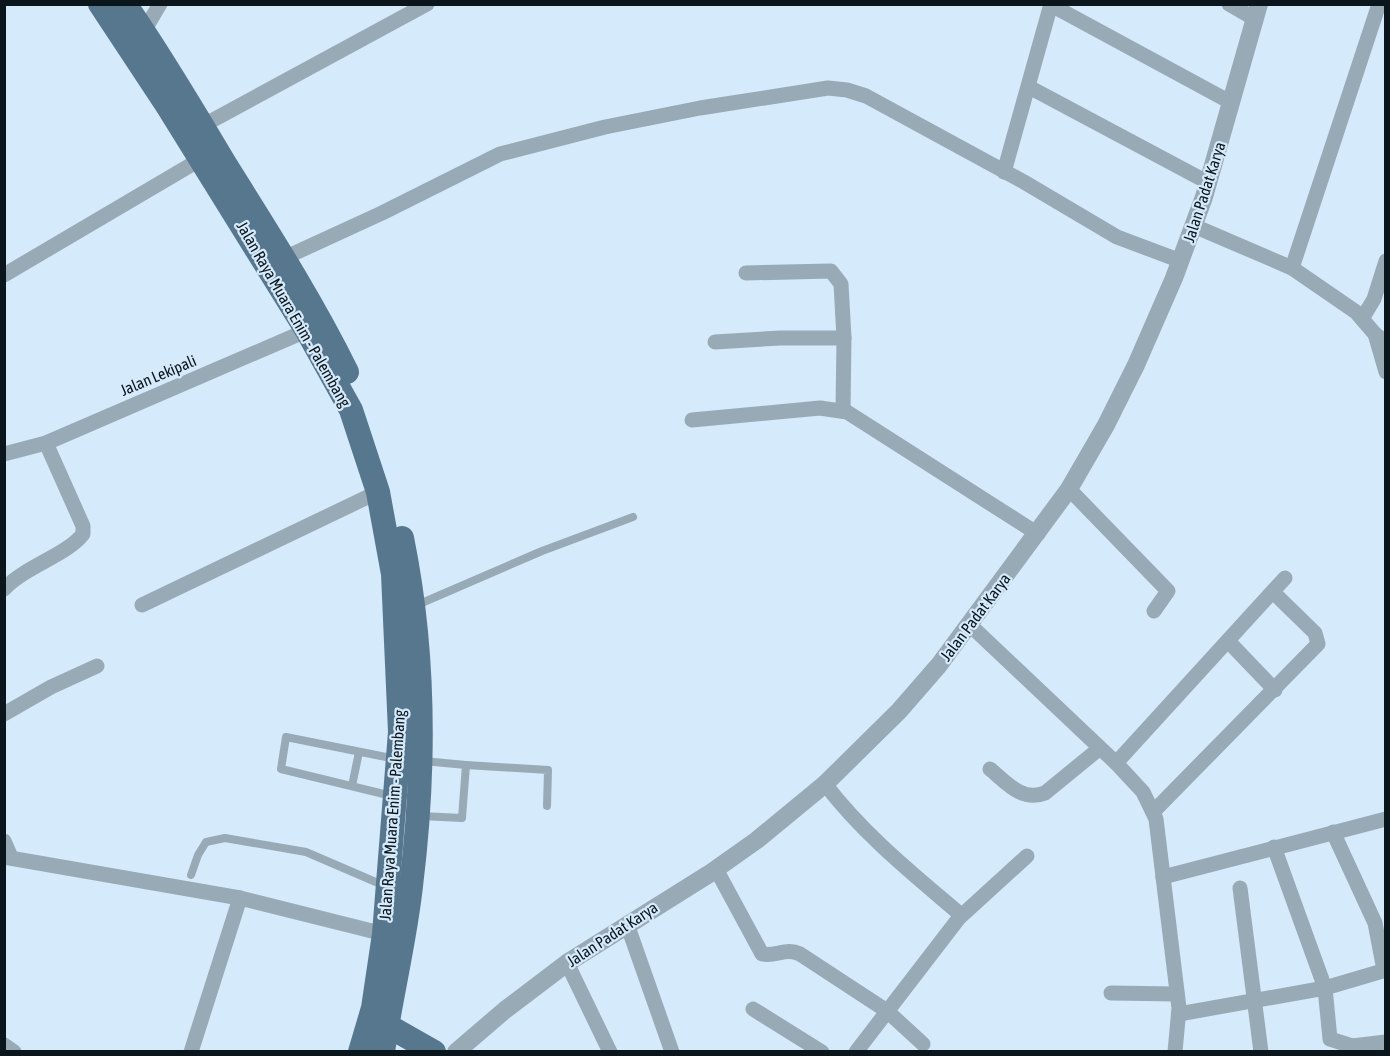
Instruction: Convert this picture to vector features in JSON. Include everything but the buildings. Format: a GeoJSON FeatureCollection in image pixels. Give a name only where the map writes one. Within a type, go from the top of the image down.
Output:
{"type":"FeatureCollection","features":[{"type":"Feature","properties":{"kind":"main road","name":"Jalan Raya Muara Enim - Palembang"},"geometry":{"type":"LineString","coordinates":[[100,4],[361,400],[391,483],[409,572],[413,607],[410,760],[416,816],[411,887],[379,1020],[360,1052]]}},
{"type":"Feature","properties":{"kind":"main road","name":"Jalan Raya Muara Enim - Palembang"},"geometry":{"type":"LineString","coordinates":[[125,4],[284,258],[351,410],[378,492],[393,574],[400,732],[410,760],[396,797],[379,1020],[383,1052]]}},
{"type":"Feature","properties":{"kind":"main road"},"geometry":{"type":"LineString","coordinates":[[379,1020],[434,1052]]}},
{"type":"Feature","properties":{"kind":"street"},"geometry":{"type":"LineString","coordinates":[[144,31],[160,4]]}},
{"type":"Feature","properties":{"kind":"street"},"geometry":{"type":"LineString","coordinates":[[202,126],[427,4]]}},
{"type":"Feature","properties":{"kind":"street"},"geometry":{"type":"LineString","coordinates":[[1230,4],[1257,12]]}},
{"type":"Feature","properties":{"kind":"street"},"geometry":{"type":"LineString","coordinates":[[1292,268],[1379,4]]}},
{"type":"Feature","properties":{"kind":"street"},"geometry":{"type":"LineString","coordinates":[[1004,172],[1051,5],[1232,103]]}},
{"type":"Feature","properties":{"kind":"street","name":"Jalan Padat Karya"},"geometry":{"type":"LineString","coordinates":[[456,1052],[505,1010],[567,963],[716,870],[757,840],[825,784],[921,688],[1038,534],[1069,489],[1111,415],[1181,261],[1194,226],[1209,183],[1257,12]]}},
{"type":"Feature","properties":{"kind":"street"},"geometry":{"type":"LineString","coordinates":[[1029,87],[1209,183]]}},
{"type":"Feature","properties":{"kind":"street"},"geometry":{"type":"LineString","coordinates":[[284,258],[500,154],[605,127],[802,91],[847,90],[866,96],[1117,237],[1181,261]]}},
{"type":"Feature","properties":{"kind":"street"},"geometry":{"type":"LineString","coordinates":[[4,275],[201,159]]}},
{"type":"Feature","properties":{"kind":"street"},"geometry":{"type":"LineString","coordinates":[[1194,226],[1292,268],[1362,319],[1380,338],[1386,372]]}},
{"type":"Feature","properties":{"kind":"street"},"geometry":{"type":"LineString","coordinates":[[1362,319],[1374,299],[1386,261]]}},
{"type":"Feature","properties":{"kind":"street"},"geometry":{"type":"LineString","coordinates":[[746,273],[831,271],[841,284],[844,338],[843,410]]}},
{"type":"Feature","properties":{"kind":"street","name":"Jalan Lekipali"},"geometry":{"type":"LineString","coordinates":[[4,454],[46,443],[315,327]]}},
{"type":"Feature","properties":{"kind":"street"},"geometry":{"type":"LineString","coordinates":[[715,342],[780,338],[844,338]]}},
{"type":"Feature","properties":{"kind":"street"},"geometry":{"type":"LineString","coordinates":[[692,420],[820,408],[843,410],[852,413],[1038,534]]}},
{"type":"Feature","properties":{"kind":"street"},"geometry":{"type":"LineString","coordinates":[[4,589],[20,575],[78,540],[83,534],[83,526],[46,443]]}},
{"type":"Feature","properties":{"kind":"street"},"geometry":{"type":"LineString","coordinates":[[1069,489],[1168,591],[1154,611]]}},
{"type":"Feature","properties":{"kind":"street"},"geometry":{"type":"LineString","coordinates":[[142,605],[378,492]]}},
{"type":"Feature","properties":{"kind":"street"},"geometry":{"type":"LineString","coordinates":[[1116,763],[1285,578]]}},
{"type":"Feature","properties":{"kind":"street"},"geometry":{"type":"LineString","coordinates":[[1154,811],[1314,649],[1318,638],[1273,592]]}},
{"type":"Feature","properties":{"kind":"street"},"geometry":{"type":"LineString","coordinates":[[969,624],[1116,763],[1143,792],[1154,811],[1179,1014],[1175,1052]]}},
{"type":"Feature","properties":{"kind":"street"},"geometry":{"type":"LineString","coordinates":[[1228,641],[1275,690]]}},
{"type":"Feature","properties":{"kind":"street"},"geometry":{"type":"LineString","coordinates":[[4,714],[51,687],[98,666]]}},
{"type":"Feature","properties":{"kind":"street"},"geometry":{"type":"LineString","coordinates":[[990,769],[1023,795],[1034,797],[1045,793],[1100,748]]}},
{"type":"Feature","properties":{"kind":"street"},"geometry":{"type":"LineString","coordinates":[[825,784],[843,808],[899,863],[961,915]]}},
{"type":"Feature","properties":{"kind":"street"},"geometry":{"type":"LineString","coordinates":[[1163,877],[1386,819]]}},
{"type":"Feature","properties":{"kind":"street"},"geometry":{"type":"LineString","coordinates":[[1179,1014],[1325,988],[1385,970],[1375,923],[1333,832]]}},
{"type":"Feature","properties":{"kind":"street"},"geometry":{"type":"LineString","coordinates":[[4,841],[8,857],[240,898],[384,934]]}},
{"type":"Feature","properties":{"kind":"street"},"geometry":{"type":"LineString","coordinates":[[1274,847],[1325,988],[1327,1033],[1334,1042],[1352,1049],[1386,1042]]}},
{"type":"Feature","properties":{"kind":"street"},"geometry":{"type":"LineString","coordinates":[[856,1052],[961,915],[1027,856]]}},
{"type":"Feature","properties":{"kind":"street"},"geometry":{"type":"LineString","coordinates":[[716,870],[762,954],[769,956],[793,950],[887,1011],[923,1044]]}},
{"type":"Feature","properties":{"kind":"street"},"geometry":{"type":"LineString","coordinates":[[1240,888],[1261,1052]]}},
{"type":"Feature","properties":{"kind":"street"},"geometry":{"type":"LineString","coordinates":[[191,1052],[240,898]]}},
{"type":"Feature","properties":{"kind":"street"},"geometry":{"type":"LineString","coordinates":[[627,924],[672,1052]]}},
{"type":"Feature","properties":{"kind":"street"},"geometry":{"type":"LineString","coordinates":[[567,963],[610,1052]]}},
{"type":"Feature","properties":{"kind":"street"},"geometry":{"type":"LineString","coordinates":[[1112,993],[1177,994]]}},
{"type":"Feature","properties":{"kind":"street"},"geometry":{"type":"LineString","coordinates":[[753,1009],[822,1052]]}},
{"type":"Feature","properties":{"kind":"street"},"geometry":{"type":"LineString","coordinates":[[4,1045],[14,1052]]}},
{"type":"Feature","properties":{"kind":"lane"},"geometry":{"type":"LineString","coordinates":[[413,607],[542,551],[633,517]]}},
{"type":"Feature","properties":{"kind":"lane"},"geometry":{"type":"LineString","coordinates":[[396,797],[281,769],[286,737],[410,760],[548,770],[547,806]]}},
{"type":"Feature","properties":{"kind":"lane"},"geometry":{"type":"LineString","coordinates":[[352,786],[359,752]]}},
{"type":"Feature","properties":{"kind":"lane"},"geometry":{"type":"LineString","coordinates":[[416,816],[462,818],[466,765]]}},
{"type":"Feature","properties":{"kind":"lane"},"geometry":{"type":"LineString","coordinates":[[191,875],[198,855],[206,842],[225,838],[306,852],[389,888]]}}]}
